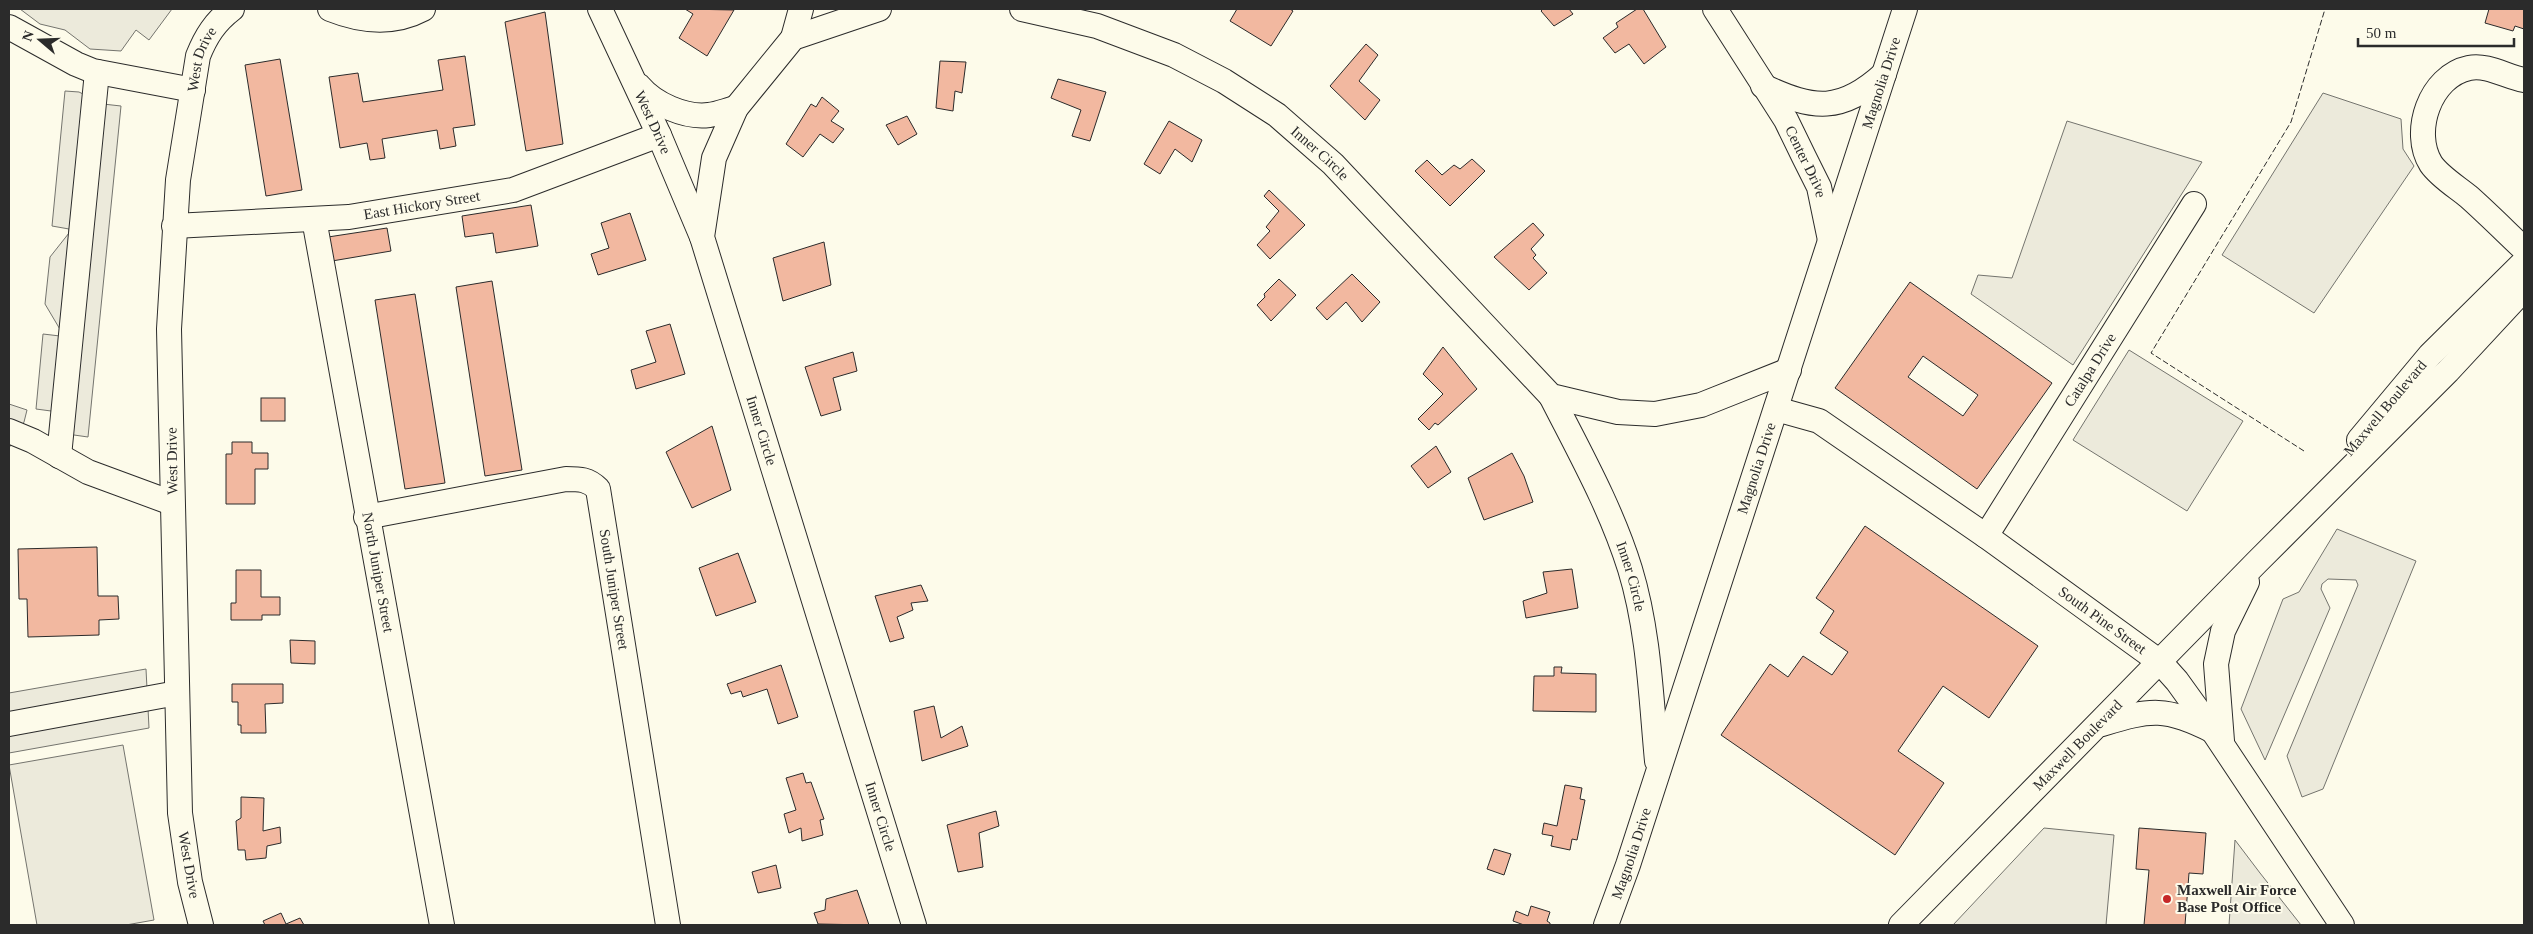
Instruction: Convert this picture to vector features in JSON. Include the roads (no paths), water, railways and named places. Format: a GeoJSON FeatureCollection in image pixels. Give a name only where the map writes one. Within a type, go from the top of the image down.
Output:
{"type":"FeatureCollection","features":[{"type":"Feature","properties":{"kind":"street","name":"West Drive"},"geometry":{"type":"LineString","coordinates":[[201,925],[190,882],[180,813],[169,329],[178,180],[198,56],[205,39],[219,19],[232,9]]}},
{"type":"Feature","properties":{"kind":"street"},"geometry":{"type":"LineString","coordinates":[[330,9],[349,16],[377,20],[398,18],[423,9]]}},
{"type":"Feature","properties":{"kind":"street","name":"West Drive"},"geometry":{"type":"LineString","coordinates":[[600,9],[659,135],[702,237]]}},
{"type":"Feature","properties":{"kind":"street"},"geometry":{"type":"LineString","coordinates":[[793,38],[801,9]]}},
{"type":"Feature","properties":{"kind":"street"},"geometry":{"type":"LineString","coordinates":[[793,38],[879,9]]}},
{"type":"Feature","properties":{"kind":"street","name":"Inner Circle"},"geometry":{"type":"LineString","coordinates":[[1022,9],[1098,26],[1174,55],[1224,81],[1277,115],[1333,164],[1551,396],[1604,498],[1630,571],[1644,634],[1658,771]]}},
{"type":"Feature","properties":{"kind":"street","name":"Center Drive"},"geometry":{"type":"LineString","coordinates":[[1715,9],[1786,120],[1819,187],[1831,242]]}},
{"type":"Feature","properties":{"kind":"street","name":"Magnolia Drive"},"geometry":{"type":"LineString","coordinates":[[1606,925],[1628,865],[1831,242],[1904,9]]}},
{"type":"Feature","properties":{"kind":"street"},"geometry":{"type":"LineString","coordinates":[[9,27],[76,64],[97,72],[192,90]]}},
{"type":"Feature","properties":{"kind":"street","name":"Inner Circle"},"geometry":{"type":"LineString","coordinates":[[793,38],[736,108],[714,158],[702,237],[914,925]]}},
{"type":"Feature","properties":{"kind":"street"},"geometry":{"type":"LineString","coordinates":[[2524,80],[2483,68],[2470,67],[2458,71],[2440,88],[2426,109],[2422,135],[2432,165],[2485,211],[2524,250]]}},
{"type":"Feature","properties":{"kind":"street"},"geometry":{"type":"LineString","coordinates":[[59,456],[97,72]]}},
{"type":"Feature","properties":{"kind":"street","name":"Center Drive"},"geometry":{"type":"LineString","coordinates":[[1764,86],[1793,100],[1816,104],[1831,104],[1847,100],[1866,90],[1884,74]]}},
{"type":"Feature","properties":{"kind":"street"},"geometry":{"type":"LineString","coordinates":[[633,79],[646,95],[664,106],[708,115],[736,108]]}},
{"type":"Feature","properties":{"kind":"street","name":"East Hickory Street"},"geometry":{"type":"LineString","coordinates":[[174,226],[349,217],[513,190],[659,135]]}},
{"type":"Feature","properties":{"kind":"street","name":"Catalpa Drive"},"geometry":{"type":"LineString","coordinates":[[1986,536],[2194,204]]}},
{"type":"Feature","properties":{"kind":"street","name":"North Juniper Street"},"geometry":{"type":"LineString","coordinates":[[314,219],[366,517],[442,925]]}},
{"type":"Feature","properties":{"kind":"street","name":"Maxwell Boulevard"},"geometry":{"type":"LineString","coordinates":[[2256,563],[2430,355],[2524,262]]}},
{"type":"Feature","properties":{"kind":"street","name":"Maxwell Boulevard"},"geometry":{"type":"LineString","coordinates":[[1901,925],[2256,563],[2448,371],[2524,289]]}},
{"type":"Feature","properties":{"kind":"street"},"geometry":{"type":"LineString","coordinates":[[1551,396],[1618,412],[1655,414],[1701,405],[1789,370]]}},
{"type":"Feature","properties":{"kind":"street","name":"South Pine Street"},"geometry":{"type":"LineString","coordinates":[[1776,409],[1819,421],[1986,536],[2160,662],[2177,681],[2218,738],[2342,925]]}},
{"type":"Feature","properties":{"kind":"street"},"geometry":{"type":"LineString","coordinates":[[9,431],[32,441],[88,472],[172,503]]}},
{"type":"Feature","properties":{"kind":"street","name":"South Juniper Street"},"geometry":{"type":"LineString","coordinates":[[366,517],[566,479],[581,478],[591,482],[598,489],[668,925]]}},
{"type":"Feature","properties":{"kind":"street"},"geometry":{"type":"LineString","coordinates":[[2218,738],[2216,664],[2223,631],[2256,563]]}},
{"type":"Feature","properties":{"kind":"street"},"geometry":{"type":"LineString","coordinates":[[9,724],[177,693]]}},
{"type":"Feature","properties":{"kind":"street"},"geometry":{"type":"LineString","coordinates":[[2098,725],[2134,714],[2158,711],[2188,719],[2218,738]]}},
{"type":"Feature","properties":{"kind":"place","name":"Maxwell Air Force Base Post Office"},"geometry":{"type":"Point","coordinates":[2167,899]}}]}
